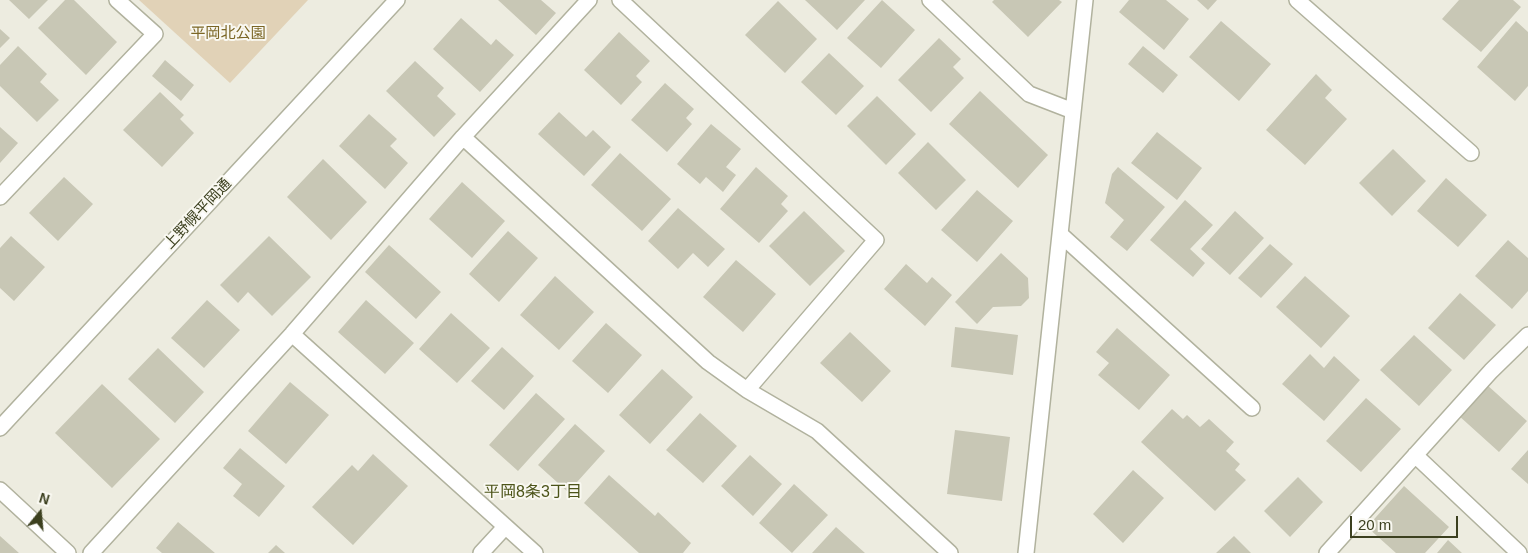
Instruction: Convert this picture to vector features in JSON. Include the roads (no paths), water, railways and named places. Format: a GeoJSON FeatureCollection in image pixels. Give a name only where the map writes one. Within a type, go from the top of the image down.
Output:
{"type":"FeatureCollection","features":[{"type":"Feature","properties":{"kind":"street"},"geometry":{"type":"LineString","coordinates":[[0,197],[154,34],[117,0]]}},
{"type":"Feature","properties":{"kind":"street","name":"上野幌平岡通"},"geometry":{"type":"LineString","coordinates":[[0,428],[397,0]]}},
{"type":"Feature","properties":{"kind":"street"},"geometry":{"type":"LineString","coordinates":[[90,553],[292,334],[463,137],[589,0]]}},
{"type":"Feature","properties":{"kind":"street"},"geometry":{"type":"LineString","coordinates":[[620,0],[876,240],[747,390]]}},
{"type":"Feature","properties":{"kind":"street"},"geometry":{"type":"LineString","coordinates":[[930,0],[1029,94],[1073,111]]}},
{"type":"Feature","properties":{"kind":"street"},"geometry":{"type":"LineString","coordinates":[[1026,553],[1085,0]]}},
{"type":"Feature","properties":{"kind":"street"},"geometry":{"type":"LineString","coordinates":[[1297,0],[1471,153]]}},
{"type":"Feature","properties":{"kind":"street"},"geometry":{"type":"LineString","coordinates":[[463,137],[708,362],[747,390],[817,431],[950,553]]}},
{"type":"Feature","properties":{"kind":"street"},"geometry":{"type":"LineString","coordinates":[[1060,234],[1252,408]]}},
{"type":"Feature","properties":{"kind":"street"},"geometry":{"type":"LineString","coordinates":[[292,334],[535,553]]}},
{"type":"Feature","properties":{"kind":"street"},"geometry":{"type":"LineString","coordinates":[[1327,553],[1491,371],[1528,335]]}},
{"type":"Feature","properties":{"kind":"street"},"geometry":{"type":"LineString","coordinates":[[1415,455],[1519,553]]}},
{"type":"Feature","properties":{"kind":"street"},"geometry":{"type":"LineString","coordinates":[[0,490],[68,553]]}},
{"type":"Feature","properties":{"kind":"street"},"geometry":{"type":"LineString","coordinates":[[481,553],[505,527]]}},
{"type":"Feature","properties":{"kind":"district","name":"平岡8条3丁目"},"geometry":{"type":"Point","coordinates":[533,493]}},
{"type":"Feature","properties":{"kind":"park label","name":"平岡北公園"},"geometry":{"type":"Point","coordinates":[228,34]}}]}
